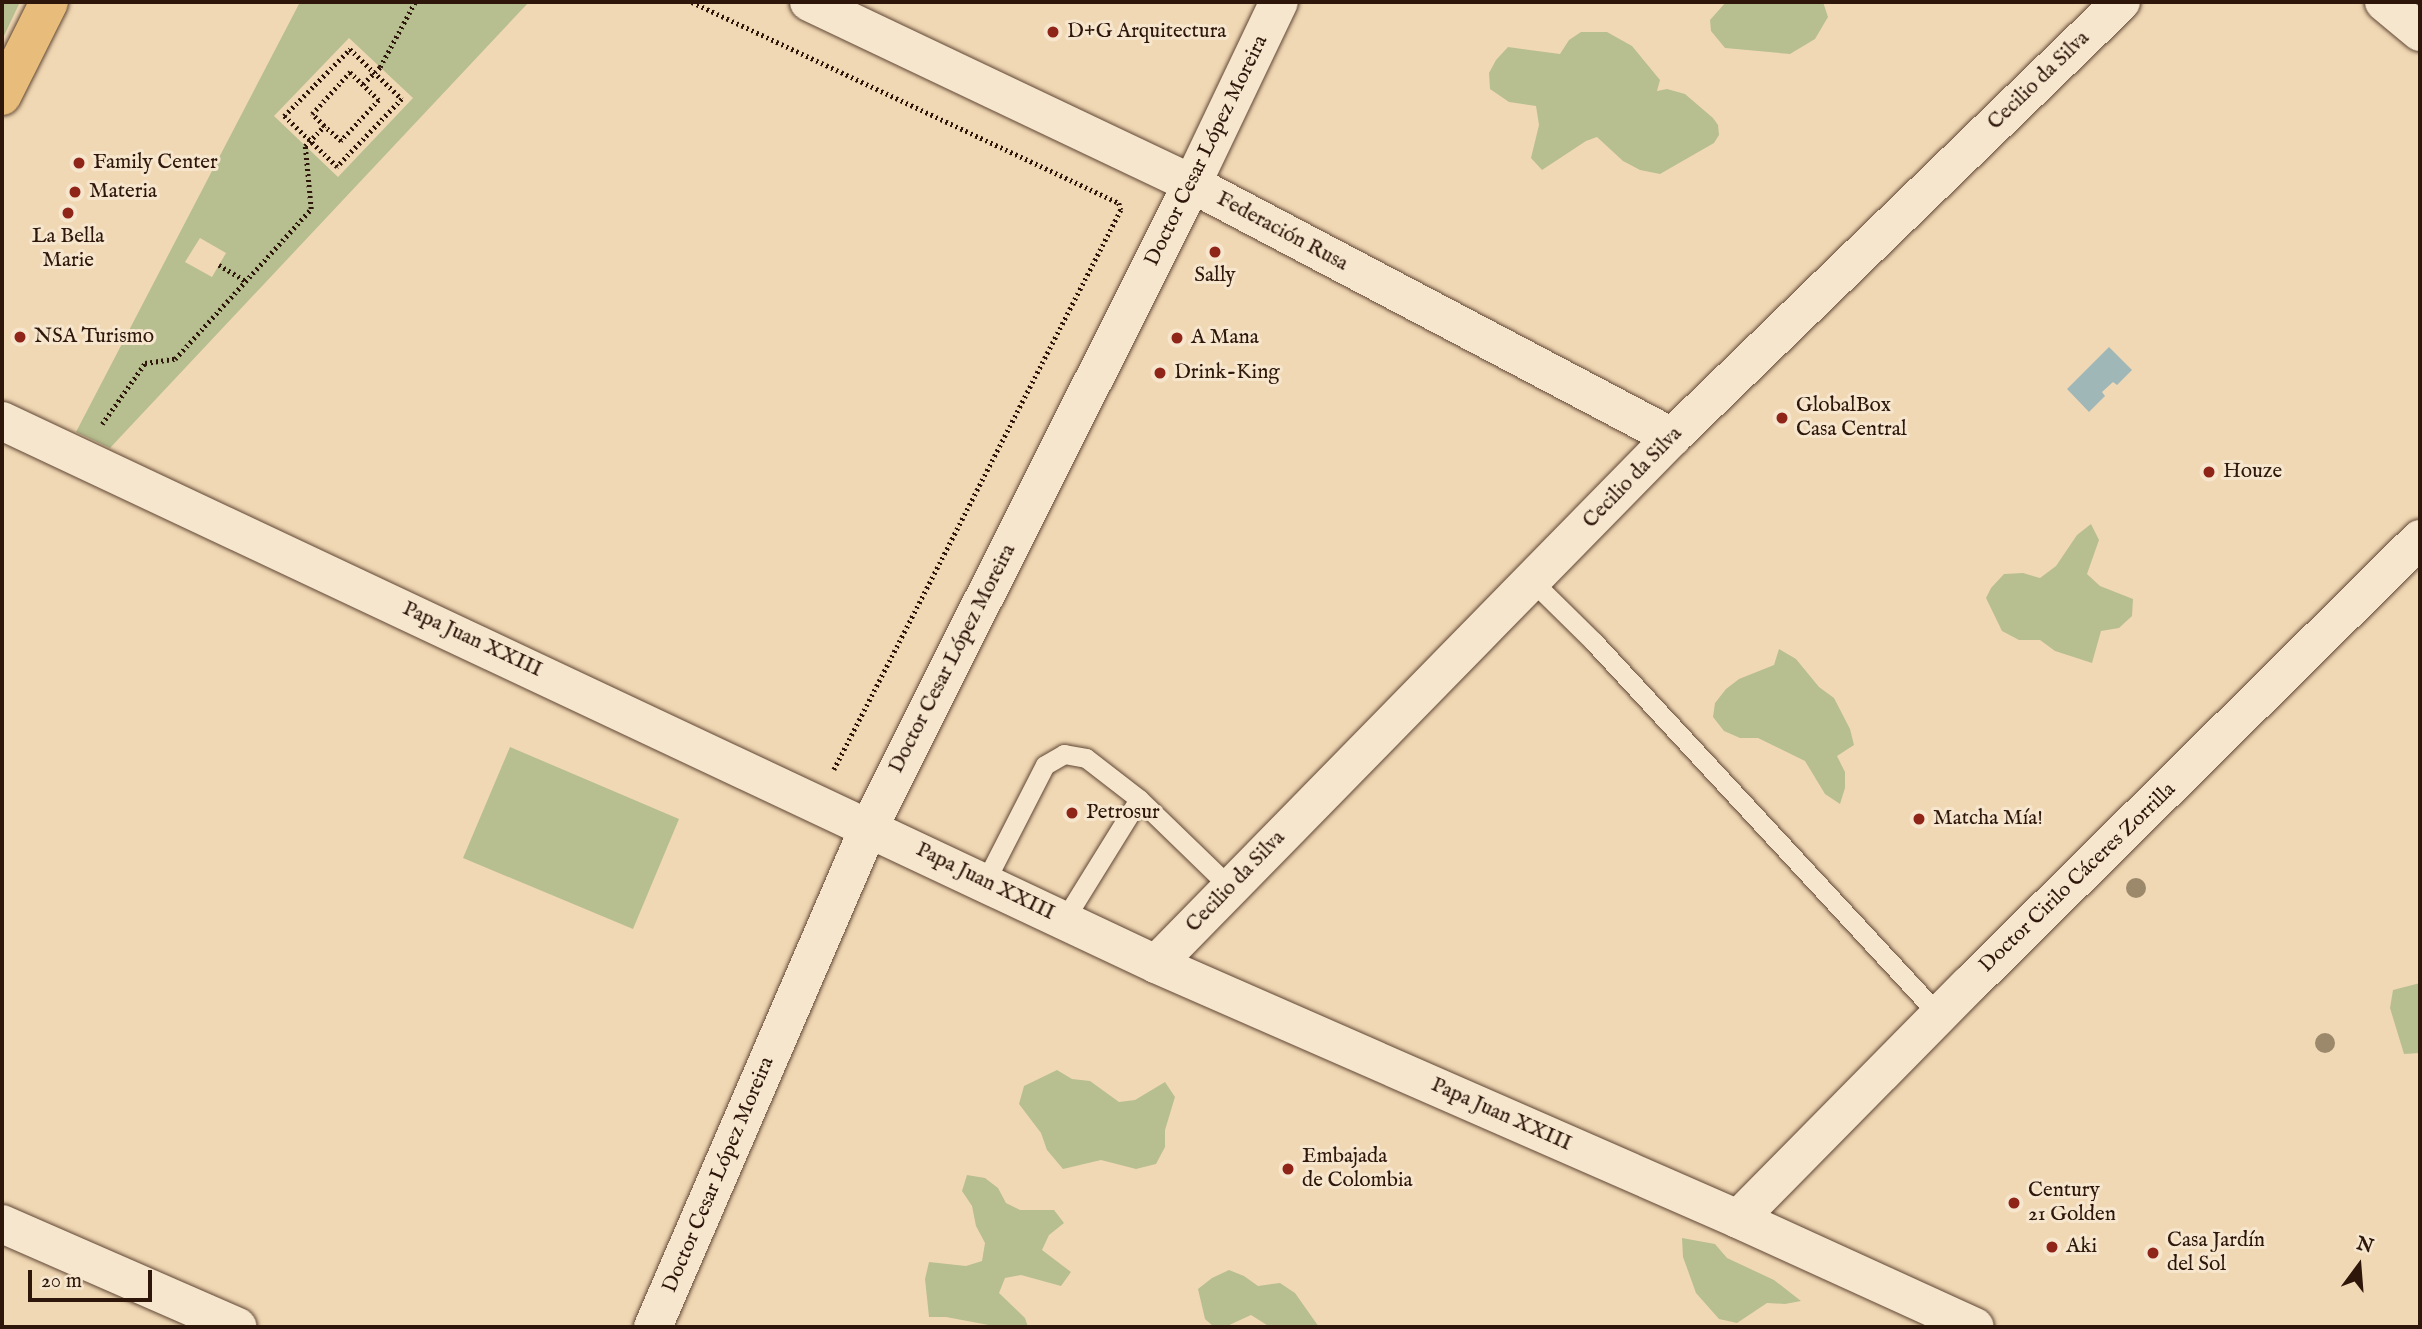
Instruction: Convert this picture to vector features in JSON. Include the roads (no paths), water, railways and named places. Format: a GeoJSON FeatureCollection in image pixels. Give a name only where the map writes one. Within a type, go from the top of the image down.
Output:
{"type":"FeatureCollection","features":[{"type":"Feature","properties":{"kind":"main road"},"geometry":{"type":"LineString","coordinates":[[2,96],[49,2]]}},
{"type":"Feature","properties":{"kind":"street","name":"Federación Rusa"},"geometry":{"type":"LineString","coordinates":[[809,2],[1192,184],[1672,437]]}},
{"type":"Feature","properties":{"kind":"street","name":"Doctor Cesar López Moreira"},"geometry":{"type":"LineString","coordinates":[[653,1327],[869,827],[1192,184],[1279,2]]}},
{"type":"Feature","properties":{"kind":"street","name":"Cecilio da Silva"},"geometry":{"type":"LineString","coordinates":[[1156,964],[1672,437],[2121,2]]}},
{"type":"Feature","properties":{"kind":"street"},"geometry":{"type":"LineString","coordinates":[[2385,2],[2420,32]]}},
{"type":"Feature","properties":{"kind":"street","name":"Papa Juan XXIII"},"geometry":{"type":"LineString","coordinates":[[2,421],[1156,964],[1738,1219],[1975,1327]]}},
{"type":"Feature","properties":{"kind":"street","name":"Doctor Cirilo Cáceres Zorrilla"},"geometry":{"type":"LineString","coordinates":[[1738,1219],[1939,1015],[2420,539]]}},
{"type":"Feature","properties":{"kind":"street"},"geometry":{"type":"LineString","coordinates":[[2,1224],[238,1327]]}},
{"type":"Feature","properties":{"kind":"lane"},"geometry":{"type":"LineString","coordinates":[[1532,581],[1594,641],[1939,1015]]}},
{"type":"Feature","properties":{"kind":"lane"},"geometry":{"type":"LineString","coordinates":[[985,882],[1045,765],[1064,754],[1086,758],[1139,799],[1231,888]]}},
{"type":"Feature","properties":{"kind":"lane"},"geometry":{"type":"LineString","coordinates":[[1063,919],[1139,799]]}},
{"type":"Feature","properties":{"kind":"water"},"geometry":{"type":"Polygon","coordinates":[[[2109,347],[2132,370],[2117,385],[2113,382],[2102,392],[2105,396],[2089,412],[2067,389],[2109,347]]]}},
{"type":"Feature","properties":{"kind":"place","name":"D+G Arquitectura"},"geometry":{"type":"Point","coordinates":[1053,32]}},
{"type":"Feature","properties":{"kind":"place","name":"Family Center"},"geometry":{"type":"Point","coordinates":[79,163]}},
{"type":"Feature","properties":{"kind":"place","name":"Materia"},"geometry":{"type":"Point","coordinates":[75,192]}},
{"type":"Feature","properties":{"kind":"place","name":"La Bella Marie"},"geometry":{"type":"Point","coordinates":[68,213]}},
{"type":"Feature","properties":{"kind":"place","name":"Sally"},"geometry":{"type":"Point","coordinates":[1215,252]}},
{"type":"Feature","properties":{"kind":"place","name":"NSA Turismo"},"geometry":{"type":"Point","coordinates":[20,337]}},
{"type":"Feature","properties":{"kind":"place","name":"A Mana"},"geometry":{"type":"Point","coordinates":[1177,338]}},
{"type":"Feature","properties":{"kind":"place","name":"Drink-King"},"geometry":{"type":"Point","coordinates":[1160,373]}},
{"type":"Feature","properties":{"kind":"place","name":"GlobalBox Casa Central"},"geometry":{"type":"Point","coordinates":[1782,418]}},
{"type":"Feature","properties":{"kind":"place","name":"Houze"},"geometry":{"type":"Point","coordinates":[2209,472]}},
{"type":"Feature","properties":{"kind":"place","name":"Petrosur"},"geometry":{"type":"Point","coordinates":[1072,813]}},
{"type":"Feature","properties":{"kind":"place","name":"Matcha Mía!"},"geometry":{"type":"Point","coordinates":[1919,819]}},
{"type":"Feature","properties":{"kind":"place","name":"Embajada de Colombia"},"geometry":{"type":"Point","coordinates":[1288,1169]}},
{"type":"Feature","properties":{"kind":"place","name":"Century 21 Golden"},"geometry":{"type":"Point","coordinates":[2014,1203]}},
{"type":"Feature","properties":{"kind":"place","name":"Aki"},"geometry":{"type":"Point","coordinates":[2052,1247]}},
{"type":"Feature","properties":{"kind":"place","name":"Casa Jardín del Sol"},"geometry":{"type":"Point","coordinates":[2153,1253]}}]}
